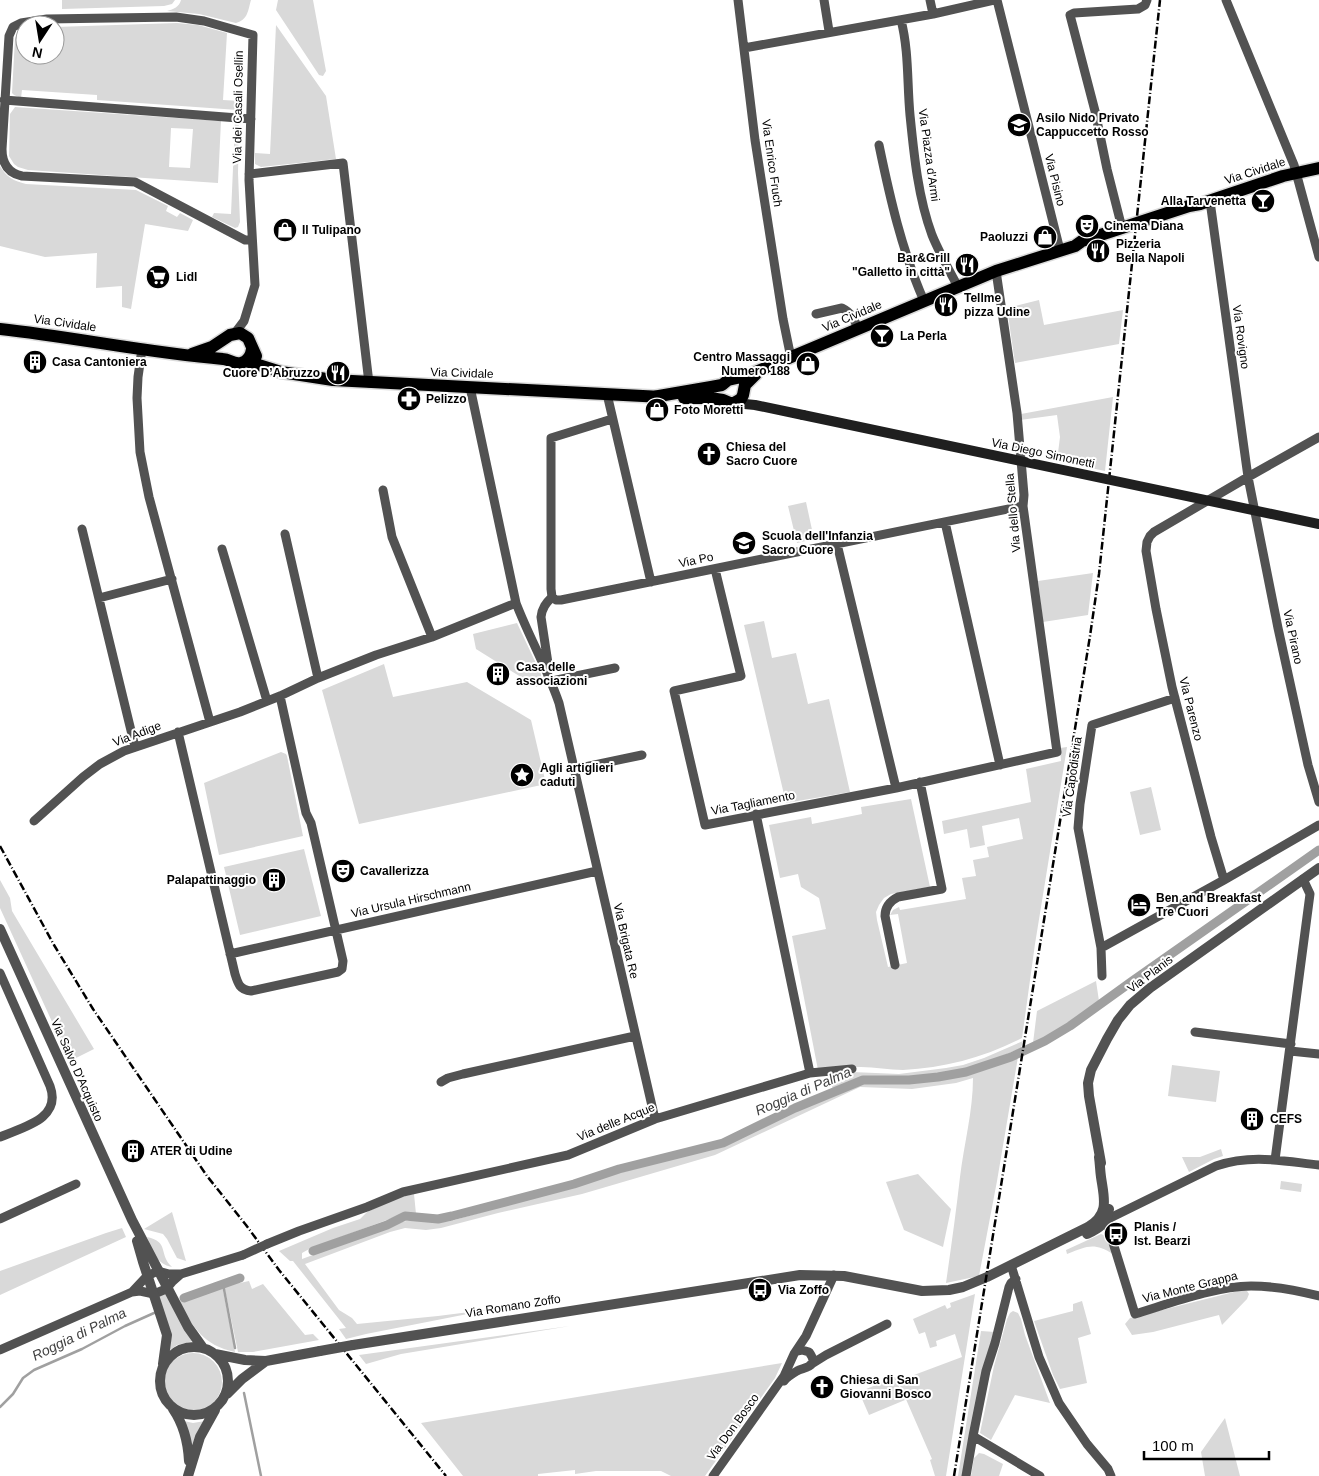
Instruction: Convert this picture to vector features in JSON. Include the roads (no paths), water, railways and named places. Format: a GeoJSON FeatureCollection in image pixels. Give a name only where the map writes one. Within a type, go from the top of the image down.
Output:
{"type":"FeatureCollection","features":[{"type":"Feature","properties":{"kind":"main road","name":"Via Cividale"},"geometry":{"type":"LineString","coordinates":[[1075,246],[1082,241],[1189,206],[1296,172],[1319,168]]}},
{"type":"Feature","properties":{"kind":"main road","name":"Via Cividale"},"geometry":{"type":"LineString","coordinates":[[653,397],[727,382],[746,376],[996,271],[1060,250],[1084,246],[1141,228],[1190,211],[1205,202]]}},
{"type":"Feature","properties":{"kind":"main road","name":"Via Cividale"},"geometry":{"type":"LineString","coordinates":[[0,329],[69,337],[185,356],[226,359],[234,363],[242,363],[249,349]]}},
{"type":"Feature","properties":{"kind":"main road","name":"Via Cividale"},"geometry":{"type":"LineString","coordinates":[[185,356],[202,352],[229,337],[244,335],[249,349],[271,370],[318,378],[369,383],[653,397],[710,398],[729,401],[741,399],[747,382],[752,376],[764,369]]}},
{"type":"Feature","properties":{"kind":"main road"},"geometry":{"type":"LineString","coordinates":[[226,359],[222,352],[222,344],[229,337]]}},
{"type":"Feature","properties":{"kind":"main road"},"geometry":{"type":"LineString","coordinates":[[729,401],[720,392],[727,382],[737,380],[744,389]]}},
{"type":"Feature","properties":{"kind":"main road","name":"Via Diego Simonetti"},"geometry":{"type":"LineString","coordinates":[[744,389],[748,398],[762,406]]}},
{"type":"Feature","properties":{"kind":"main road","name":"Via Diego Simonetti"},"geometry":{"type":"LineString","coordinates":[[729,401],[762,406],[1319,524]]}},
{"type":"Feature","properties":{"kind":"street","name":"Via Enrico Fruch"},"geometry":{"type":"LineString","coordinates":[[738,0],[755,140],[786,329],[794,356]]}},
{"type":"Feature","properties":{"kind":"street"},"geometry":{"type":"LineString","coordinates":[[824,0],[829,31]]}},
{"type":"Feature","properties":{"kind":"street"},"geometry":{"type":"LineString","coordinates":[[930,0],[933,14]]}},
{"type":"Feature","properties":{"kind":"street"},"geometry":{"type":"LineString","coordinates":[[744,48],[829,31],[933,14],[995,0]]}},
{"type":"Feature","properties":{"kind":"street","name":"Via Pisino"},"geometry":{"type":"LineString","coordinates":[[995,0],[1060,250]]}},
{"type":"Feature","properties":{"kind":"street"},"geometry":{"type":"LineString","coordinates":[[1122,228],[1095,111],[1070,15],[1074,13],[1138,9],[1143,6],[1146,0]]}},
{"type":"Feature","properties":{"kind":"street"},"geometry":{"type":"LineString","coordinates":[[1226,0],[1296,172],[1319,257]]}},
{"type":"Feature","properties":{"kind":"street","name":"Via dei Casali Osellin"},"geometry":{"type":"LineString","coordinates":[[4,100],[9,36],[13,27],[21,23],[47,20],[176,17],[210,23],[253,35],[249,174],[255,285],[244,322],[229,337]]}},
{"type":"Feature","properties":{"kind":"street","name":"Via Piazza d'Armi"},"geometry":{"type":"LineString","coordinates":[[901,20],[908,60],[910,114],[920,191],[933,236],[958,287]]}},
{"type":"Feature","properties":{"kind":"street"},"geometry":{"type":"LineString","coordinates":[[251,119],[4,100],[2,155],[5,165],[16,175],[135,182],[245,240],[252,240]]}},
{"type":"Feature","properties":{"kind":"street"},"geometry":{"type":"LineString","coordinates":[[879,145],[890,198],[910,266],[924,301]]}},
{"type":"Feature","properties":{"kind":"street"},"geometry":{"type":"LineString","coordinates":[[249,174],[343,163],[369,383]]}},
{"type":"Feature","properties":{"kind":"street","name":"Via Rovigno"},"geometry":{"type":"LineString","coordinates":[[1205,202],[1248,477]]}},
{"type":"Feature","properties":{"kind":"street","name":"Via dello Stella"},"geometry":{"type":"LineString","coordinates":[[996,271],[1017,413],[1024,496],[1023,506],[1056,752]]}},
{"type":"Feature","properties":{"kind":"street"},"geometry":{"type":"LineString","coordinates":[[816,314],[842,308],[854,317],[858,329]]}},
{"type":"Feature","properties":{"kind":"street"},"geometry":{"type":"LineString","coordinates":[[244,322],[249,349]]}},
{"type":"Feature","properties":{"kind":"street"},"geometry":{"type":"LineString","coordinates":[[142,349],[137,398],[140,452],[149,497],[210,722]]}},
{"type":"Feature","properties":{"kind":"street","name":"Via Brigata Re"},"geometry":{"type":"LineString","coordinates":[[470,387],[516,603],[551,680],[559,703],[654,1119]]}},
{"type":"Feature","properties":{"kind":"street"},"geometry":{"type":"LineString","coordinates":[[607,394],[651,582]]}},
{"type":"Feature","properties":{"kind":"street"},"geometry":{"type":"LineString","coordinates":[[523,621],[541,617],[542,610],[552,597],[550,589],[552,438],[612,419]]}},
{"type":"Feature","properties":{"kind":"street"},"geometry":{"type":"LineString","coordinates":[[1248,477],[1319,439]]}},
{"type":"Feature","properties":{"kind":"street","name":"Via Parenzo"},"geometry":{"type":"LineString","coordinates":[[1224,880],[1175,698],[1156,609],[1147,557],[1147,542],[1154,532],[1248,477]]}},
{"type":"Feature","properties":{"kind":"street","name":"Via Pirano"},"geometry":{"type":"LineString","coordinates":[[1248,477],[1278,628],[1308,764],[1319,802]]}},
{"type":"Feature","properties":{"kind":"street"},"geometry":{"type":"LineString","coordinates":[[383,490],[392,537],[432,637]]}},
{"type":"Feature","properties":{"kind":"street","name":"Via Po"},"geometry":{"type":"LineString","coordinates":[[552,597],[556,600],[561,600],[1023,506]]}},
{"type":"Feature","properties":{"kind":"street"},"geometry":{"type":"LineString","coordinates":[[945,522],[1000,765]]}},
{"type":"Feature","properties":{"kind":"street"},"geometry":{"type":"LineString","coordinates":[[82,529],[135,747]]}},
{"type":"Feature","properties":{"kind":"street"},"geometry":{"type":"LineString","coordinates":[[285,534],[318,678]]}},
{"type":"Feature","properties":{"kind":"street"},"geometry":{"type":"LineString","coordinates":[[837,544],[896,788]]}},
{"type":"Feature","properties":{"kind":"street"},"geometry":{"type":"LineString","coordinates":[[222,549],[267,701]]}},
{"type":"Feature","properties":{"kind":"street","name":"Via Tagliamento"},"geometry":{"type":"LineString","coordinates":[[715,569],[741,676],[674,691],[706,825],[896,788],[1056,752]]}},
{"type":"Feature","properties":{"kind":"street"},"geometry":{"type":"LineString","coordinates":[[99,598],[172,579]]}},
{"type":"Feature","properties":{"kind":"street","name":"Via Adige"},"geometry":{"type":"LineString","coordinates":[[34,821],[83,777],[100,764],[124,751],[267,701],[376,655],[432,637],[516,603]]}},
{"type":"Feature","properties":{"kind":"street","name":"Via Brigata Re"},"geometry":{"type":"LineString","coordinates":[[541,617],[551,680]]}},
{"type":"Feature","properties":{"kind":"street"},"geometry":{"type":"LineString","coordinates":[[537,649],[546,647]]}},
{"type":"Feature","properties":{"kind":"street"},"geometry":{"type":"LineString","coordinates":[[551,680],[615,668]]}},
{"type":"Feature","properties":{"kind":"street"},"geometry":{"type":"LineString","coordinates":[[178,732],[237,982],[242,988],[249,991],[341,970],[343,964],[336,930],[312,823],[306,813],[280,696]]}},
{"type":"Feature","properties":{"kind":"street","name":"Via Capodistria"},"geometry":{"type":"LineString","coordinates":[[1102,976],[1101,948],[1078,828],[1092,725],[1175,698]]}},
{"type":"Feature","properties":{"kind":"street"},"geometry":{"type":"LineString","coordinates":[[574,769],[642,755]]}},
{"type":"Feature","properties":{"kind":"street"},"geometry":{"type":"LineString","coordinates":[[895,966],[885,916],[888,905],[898,897],[942,889],[920,782]]}},
{"type":"Feature","properties":{"kind":"street"},"geometry":{"type":"LineString","coordinates":[[756,814],[810,1073]]}},
{"type":"Feature","properties":{"kind":"street"},"geometry":{"type":"LineString","coordinates":[[1101,948],[1319,825]]}},
{"type":"Feature","properties":{"kind":"street","name":"Via Planis"},"geometry":{"type":"LineString","coordinates":[[1103,1218],[1104,1204],[1100,1157],[1088,1096],[1088,1083],[1093,1065],[1118,1020],[1130,1005],[1150,988],[1319,868]]}},
{"type":"Feature","properties":{"kind":"street","name":"Via Ursula Hirschmann"},"geometry":{"type":"LineString","coordinates":[[230,954],[598,871]]}},
{"type":"Feature","properties":{"kind":"street"},"geometry":{"type":"LineString","coordinates":[[1275,1160],[1310,894],[1304,879]]}},
{"type":"Feature","properties":{"kind":"street","name":"Via Salvo D'Acquisto"},"geometry":{"type":"LineString","coordinates":[[0,929],[132,1220],[166,1289],[188,1327],[203,1348]]}},
{"type":"Feature","properties":{"kind":"street"},"geometry":{"type":"LineString","coordinates":[[0,974],[50,1086],[52,1096],[51,1104],[42,1118],[0,1137]]}},
{"type":"Feature","properties":{"kind":"street"},"geometry":{"type":"LineString","coordinates":[[1195,1032],[1290,1047],[1319,1054]]}},
{"type":"Feature","properties":{"kind":"street"},"geometry":{"type":"LineString","coordinates":[[441,1082],[448,1078],[635,1036]]}},
{"type":"Feature","properties":{"kind":"street","name":"Via delle Acque"},"geometry":{"type":"LineString","coordinates":[[158,1271],[169,1274],[181,1274],[243,1255],[403,1192],[568,1155],[654,1119],[810,1073],[852,1069]]}},
{"type":"Feature","properties":{"kind":"street"},"geometry":{"type":"LineString","coordinates":[[1013,1271],[1103,1218],[1216,1166],[1244,1159],[1319,1165]]}},
{"type":"Feature","properties":{"kind":"street"},"geometry":{"type":"LineString","coordinates":[[0,1219],[76,1184]]}},
{"type":"Feature","properties":{"kind":"street","name":"Via Monte Grappa"},"geometry":{"type":"LineString","coordinates":[[1103,1218],[1135,1314],[1228,1288],[1264,1286],[1319,1296]]}},
{"type":"Feature","properties":{"kind":"street","name":"Via Salvo D'Acquisto"},"geometry":{"type":"LineString","coordinates":[[132,1220],[147,1276],[167,1335],[163,1365]]}},
{"type":"Feature","properties":{"kind":"street"},"geometry":{"type":"LineString","coordinates":[[132,1292],[147,1276],[158,1271]]}},
{"type":"Feature","properties":{"kind":"street"},"geometry":{"type":"LineString","coordinates":[[1013,1271],[1039,1357],[1059,1403],[1111,1475]]}},
{"type":"Feature","properties":{"kind":"street"},"geometry":{"type":"LineString","coordinates":[[966,1476],[986,1371],[1013,1271]]}},
{"type":"Feature","properties":{"kind":"street","name":"Via Romano Zoffo"},"geometry":{"type":"LineString","coordinates":[[215,1354],[245,1360],[266,1361],[553,1312],[764,1280],[861,1279],[929,1292],[950,1290],[1013,1271]]}},
{"type":"Feature","properties":{"kind":"street","name":"Via Romano Zoffo"},"geometry":{"type":"LineString","coordinates":[[832,1278],[922,1297],[936,1298],[949,1297],[1013,1271]]}},
{"type":"Feature","properties":{"kind":"street","name":"Via delle Acque"},"geometry":{"type":"LineString","coordinates":[[166,1289],[181,1274]]}},
{"type":"Feature","properties":{"kind":"street","name":"Via Don Bosco"},"geometry":{"type":"LineString","coordinates":[[713,1476],[773,1392],[806,1336],[832,1278]]}},
{"type":"Feature","properties":{"kind":"street"},"geometry":{"type":"LineString","coordinates":[[0,1350],[132,1292],[140,1291],[154,1294],[166,1289]]}},
{"type":"Feature","properties":{"kind":"street"},"geometry":{"type":"LineString","coordinates":[[1005,1306],[1023,1302]]}},
{"type":"Feature","properties":{"kind":"street","name":"Via Don Bosco"},"geometry":{"type":"LineString","coordinates":[[773,1392],[786,1378],[887,1324]]}},
{"type":"Feature","properties":{"kind":"street"},"geometry":{"type":"LineString","coordinates":[[806,1336],[812,1360],[810,1365]]}},
{"type":"Feature","properties":{"kind":"street"},"geometry":{"type":"LineString","coordinates":[[190,1347],[203,1348],[215,1354],[227,1370],[229,1384],[225,1396],[200,1437],[188,1473],[186,1436],[181,1422],[163,1396],[160,1384],[161,1371],[167,1360],[177,1351],[190,1347]]}},
{"type":"Feature","properties":{"kind":"street"},"geometry":{"type":"LineString","coordinates":[[797,1351],[802,1350],[826,1355]]}},
{"type":"Feature","properties":{"kind":"street"},"geometry":{"type":"LineString","coordinates":[[792,1360],[793,1365],[801,1370]]}},
{"type":"Feature","properties":{"kind":"street","name":"Via Romano Zoffo"},"geometry":{"type":"LineString","coordinates":[[225,1396],[242,1379],[266,1361]]}},
{"type":"Feature","properties":{"kind":"street"},"geometry":{"type":"LineString","coordinates":[[170,1406],[181,1413],[193,1416],[206,1414],[217,1407]]}},
{"type":"Feature","properties":{"kind":"street"},"geometry":{"type":"LineString","coordinates":[[973,1436],[1040,1476]]}},
{"type":"Feature","properties":{"kind":"waterway","name":"Roggia di Palma"},"geometry":{"type":"LineString","coordinates":[[313,1251],[387,1225],[405,1216],[438,1219],[452,1216],[574,1184],[619,1169],[723,1143],[795,1108],[863,1080],[909,1080],[938,1077],[966,1072],[1011,1057],[1045,1041],[1070,1026],[1319,850]]}},
{"type":"Feature","properties":{"kind":"waterway","name":"Roggia di Palma"},"geometry":{"type":"LineString","coordinates":[[184,1298],[240,1278]]}},
{"type":"Feature","properties":{"kind":"waterway"},"geometry":{"type":"LineString","coordinates":[[223,1284],[235,1348]]}},
{"type":"Feature","properties":{"kind":"waterway","name":"Roggia di Palma"},"geometry":{"type":"LineString","coordinates":[[0,1407],[13,1394],[23,1378],[34,1370],[82,1349],[154,1313]]}},
{"type":"Feature","properties":{"kind":"waterway"},"geometry":{"type":"LineString","coordinates":[[244,1393],[261,1476]]}},
{"type":"Feature","properties":{"kind":"railway"},"geometry":{"type":"LineString","coordinates":[[954,1476],[1099,574],[1160,0]]}},
{"type":"Feature","properties":{"kind":"railway"},"geometry":{"type":"LineString","coordinates":[[0,846],[54,945],[93,1009],[207,1176],[279,1270],[446,1476]]}},
{"type":"Feature","properties":{"kind":"place","name":"Asilo Nido Privato Cappuccetto Rosso"},"geometry":{"type":"Point","coordinates":[1019,125]}},
{"type":"Feature","properties":{"kind":"place","name":"Alla Tarvenetta"},"geometry":{"type":"Point","coordinates":[1263,201]}},
{"type":"Feature","properties":{"kind":"place","name":"Cinema Diana"},"geometry":{"type":"Point","coordinates":[1087,226]}},
{"type":"Feature","properties":{"kind":"place","name":"Il Tulipano"},"geometry":{"type":"Point","coordinates":[285,230]}},
{"type":"Feature","properties":{"kind":"place","name":"Paoluzzi"},"geometry":{"type":"Point","coordinates":[1045,237]}},
{"type":"Feature","properties":{"kind":"place","name":"Pizzeria Bella Napoli"},"geometry":{"type":"Point","coordinates":[1098,251]}},
{"type":"Feature","properties":{"kind":"place","name":"Bar&Grill \"Galletto in città\""},"geometry":{"type":"Point","coordinates":[967,265]}},
{"type":"Feature","properties":{"kind":"place","name":"Lidl"},"geometry":{"type":"Point","coordinates":[158,277]}},
{"type":"Feature","properties":{"kind":"place","name":"Tellme pizza Udine"},"geometry":{"type":"Point","coordinates":[946,305]}},
{"type":"Feature","properties":{"kind":"place","name":"La Perla"},"geometry":{"type":"Point","coordinates":[882,336]}},
{"type":"Feature","properties":{"kind":"place","name":"Casa Cantoniera"},"geometry":{"type":"Point","coordinates":[35,362]}},
{"type":"Feature","properties":{"kind":"place","name":"Centro Massaggi Numero 188"},"geometry":{"type":"Point","coordinates":[808,364]}},
{"type":"Feature","properties":{"kind":"place","name":"Cuore D’Abruzzo"},"geometry":{"type":"Point","coordinates":[338,373]}},
{"type":"Feature","properties":{"kind":"place","name":"Pelizzo"},"geometry":{"type":"Point","coordinates":[409,399]}},
{"type":"Feature","properties":{"kind":"place","name":"Foto Moretti"},"geometry":{"type":"Point","coordinates":[657,410]}},
{"type":"Feature","properties":{"kind":"place","name":"Chiesa del Sacro Cuore"},"geometry":{"type":"Point","coordinates":[709,454]}},
{"type":"Feature","properties":{"kind":"place","name":"Scuola dell'Infanzia Sacro Cuore"},"geometry":{"type":"Point","coordinates":[744,543]}},
{"type":"Feature","properties":{"kind":"place","name":"Casa delle associazioni"},"geometry":{"type":"Point","coordinates":[498,674]}},
{"type":"Feature","properties":{"kind":"place","name":"Agli artiglieri caduti"},"geometry":{"type":"Point","coordinates":[522,775]}},
{"type":"Feature","properties":{"kind":"place","name":"Cavallerizza"},"geometry":{"type":"Point","coordinates":[343,871]}},
{"type":"Feature","properties":{"kind":"place","name":"Palapattinaggio"},"geometry":{"type":"Point","coordinates":[274,880]}},
{"type":"Feature","properties":{"kind":"place","name":"Ben and Breakfast Tre Cuori"},"geometry":{"type":"Point","coordinates":[1139,905]}},
{"type":"Feature","properties":{"kind":"place","name":"CEFS"},"geometry":{"type":"Point","coordinates":[1252,1119]}},
{"type":"Feature","properties":{"kind":"place","name":"ATER di Udine"},"geometry":{"type":"Point","coordinates":[133,1151]}},
{"type":"Feature","properties":{"kind":"place","name":"Planis / Ist. Bearzi"},"geometry":{"type":"Point","coordinates":[1116,1234]}},
{"type":"Feature","properties":{"kind":"place","name":"Via Zoffo"},"geometry":{"type":"Point","coordinates":[760,1290]}},
{"type":"Feature","properties":{"kind":"place","name":"Chiesa di San Giovanni Bosco"},"geometry":{"type":"Point","coordinates":[822,1387]}}]}
